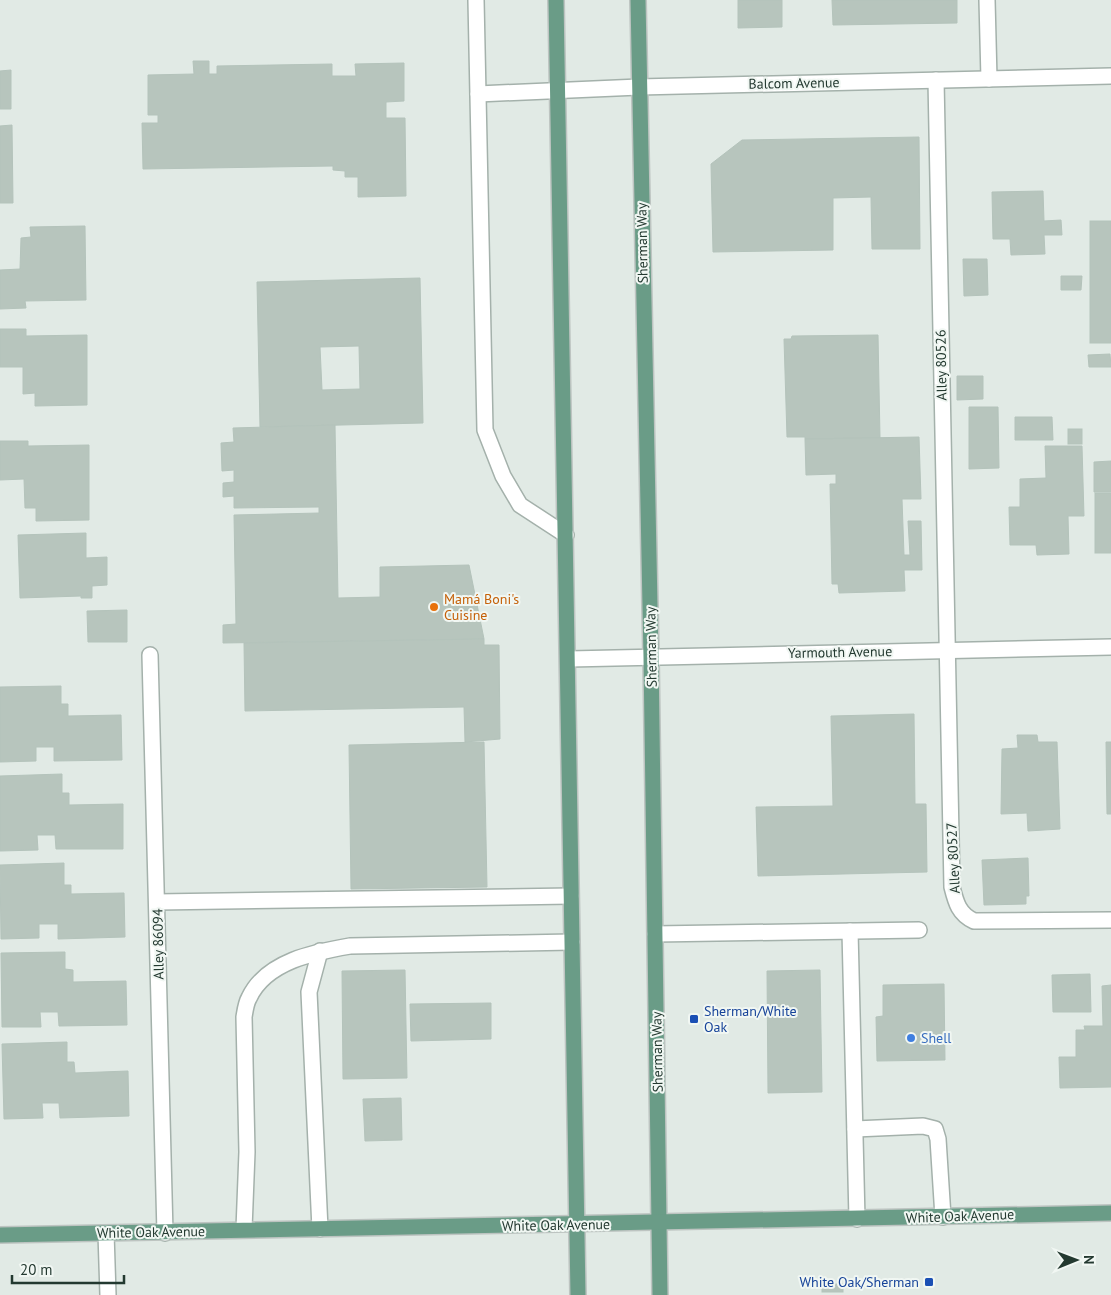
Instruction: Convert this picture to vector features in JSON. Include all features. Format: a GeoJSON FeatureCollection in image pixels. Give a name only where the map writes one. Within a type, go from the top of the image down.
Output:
{"type":"FeatureCollection","features":[{"type":"Feature","properties":{"kind":"main road"},"geometry":{"type":"LineString","coordinates":[[556,0],[578,1295]]}},
{"type":"Feature","properties":{"kind":"main road","name":"Sherman Way"},"geometry":{"type":"LineString","coordinates":[[638,0],[651,657],[660,1295]]}},
{"type":"Feature","properties":{"kind":"main road","name":"White Oak Avenue"},"geometry":{"type":"LineString","coordinates":[[0,1235],[1111,1213]]}},
{"type":"Feature","properties":{"kind":"street"},"geometry":{"type":"LineString","coordinates":[[476,0],[485,430],[503,476],[520,505],[566,535]]}},
{"type":"Feature","properties":{"kind":"street"},"geometry":{"type":"LineString","coordinates":[[987,0],[989,79]]}},
{"type":"Feature","properties":{"kind":"street","name":"Balcom Avenue"},"geometry":{"type":"LineString","coordinates":[[478,94],[639,87],[1111,76]]}},
{"type":"Feature","properties":{"kind":"street","name":"Alley 80526"},"geometry":{"type":"LineString","coordinates":[[936,80],[947,650]]}},
{"type":"Feature","properties":{"kind":"street","name":"Yarmouth Avenue"},"geometry":{"type":"LineString","coordinates":[[568,658],[1111,647]]}},
{"type":"Feature","properties":{"kind":"street","name":"Alley 80527"},"geometry":{"type":"LineString","coordinates":[[947,650],[952,887],[960,910],[969,919],[985,922],[1111,920]]}},
{"type":"Feature","properties":{"kind":"street","name":"Alley 86094"},"geometry":{"type":"LineString","coordinates":[[150,655],[165,1233]]}},
{"type":"Feature","properties":{"kind":"street"},"geometry":{"type":"LineString","coordinates":[[157,902],[571,896]]}},
{"type":"Feature","properties":{"kind":"street"},"geometry":{"type":"LineString","coordinates":[[655,934],[919,930]]}},
{"type":"Feature","properties":{"kind":"street"},"geometry":{"type":"LineString","coordinates":[[850,931],[857,1219]]}},
{"type":"Feature","properties":{"kind":"street"},"geometry":{"type":"LineString","coordinates":[[244,1229],[247,1152],[244,1017],[249,997],[264,978],[284,964],[320,951],[350,946],[572,942]]}},
{"type":"Feature","properties":{"kind":"street"},"geometry":{"type":"LineString","coordinates":[[320,951],[309,992],[320,1229]]}},
{"type":"Feature","properties":{"kind":"street"},"geometry":{"type":"LineString","coordinates":[[855,1129],[923,1126],[935,1129],[938,1139],[943,1217]]}},
{"type":"Feature","properties":{"kind":"street"},"geometry":{"type":"LineString","coordinates":[[106,1233],[108,1295]]}},
{"type":"Feature","properties":{"kind":"building"},"geometry":{"type":"Polygon","coordinates":[[[738,0],[782,0],[782,27],[738,28],[738,0]]]}},
{"type":"Feature","properties":{"kind":"building"},"geometry":{"type":"Polygon","coordinates":[[[832,0],[957,0],[957,23],[833,25],[832,0]]]}},
{"type":"Feature","properties":{"kind":"building"},"geometry":{"type":"Polygon","coordinates":[[[193,61],[209,61],[209,74],[217,74],[217,66],[332,64],[332,76],[356,76],[355,64],[404,63],[404,101],[386,102],[386,118],[405,118],[406,196],[358,197],[358,177],[345,177],[345,171],[333,170],[333,166],[143,169],[142,123],[158,123],[158,115],[148,115],[148,75],[194,74],[193,61]]]}},
{"type":"Feature","properties":{"kind":"building"},"geometry":{"type":"Polygon","coordinates":[[[11,70],[11,109],[0,109],[0,71],[11,70]]]}},
{"type":"Feature","properties":{"kind":"building"},"geometry":{"type":"Polygon","coordinates":[[[12,125],[13,203],[0,203],[0,126],[12,125]]]}},
{"type":"Feature","properties":{"kind":"building"},"geometry":{"type":"Polygon","coordinates":[[[919,137],[920,249],[872,249],[871,197],[833,198],[833,250],[713,252],[711,164],[742,140],[919,137]]]}},
{"type":"Feature","properties":{"kind":"building"},"geometry":{"type":"Polygon","coordinates":[[[1043,191],[1044,221],[1061,220],[1062,235],[1044,235],[1045,254],[1011,255],[1010,239],[993,239],[992,192],[1043,191]]]}},
{"type":"Feature","properties":{"kind":"building"},"geometry":{"type":"Polygon","coordinates":[[[1090,221],[1111,221],[1111,343],[1090,343],[1090,221]]]}},
{"type":"Feature","properties":{"kind":"building"},"geometry":{"type":"Polygon","coordinates":[[[85,226],[86,300],[25,301],[26,308],[0,309],[0,270],[20,269],[21,238],[31,237],[30,227],[85,226]]]}},
{"type":"Feature","properties":{"kind":"building"},"geometry":{"type":"Polygon","coordinates":[[[963,259],[987,259],[988,295],[964,296],[963,259]]]}},
{"type":"Feature","properties":{"kind":"building"},"geometry":{"type":"Polygon","coordinates":[[[1061,276],[1082,276],[1081,290],[1061,290],[1061,276]]]}},
{"type":"Feature","properties":{"kind":"building"},"geometry":{"type":"Polygon","coordinates":[[[420,278],[423,423],[260,427],[257,282],[420,278]],[[359,346],[320,347],[322,390],[360,389],[359,346]]]}},
{"type":"Feature","properties":{"kind":"building"},"geometry":{"type":"Polygon","coordinates":[[[0,329],[26,329],[26,336],[87,335],[87,405],[35,406],[35,393],[23,394],[23,367],[0,367],[0,329]]]}},
{"type":"Feature","properties":{"kind":"building"},"geometry":{"type":"Polygon","coordinates":[[[878,335],[880,438],[805,439],[805,437],[787,437],[784,339],[791,339],[792,336],[878,335]]]}},
{"type":"Feature","properties":{"kind":"building"},"geometry":{"type":"Polygon","coordinates":[[[1110,354],[1111,367],[1089,367],[1088,355],[1110,354]]]}},
{"type":"Feature","properties":{"kind":"building"},"geometry":{"type":"Polygon","coordinates":[[[957,376],[983,376],[983,399],[957,400],[957,376]]]}},
{"type":"Feature","properties":{"kind":"building"},"geometry":{"type":"Polygon","coordinates":[[[969,407],[998,407],[999,468],[969,469],[969,407]]]}},
{"type":"Feature","properties":{"kind":"building"},"geometry":{"type":"Polygon","coordinates":[[[1015,417],[1052,417],[1053,440],[1015,440],[1015,417]]]}},
{"type":"Feature","properties":{"kind":"building"},"geometry":{"type":"Polygon","coordinates":[[[335,425],[338,598],[380,597],[380,567],[469,565],[484,639],[223,643],[223,625],[236,624],[234,515],[319,513],[319,507],[234,508],[234,496],[223,497],[223,483],[234,482],[234,470],[222,471],[221,443],[234,442],[233,428],[335,425]]]}},
{"type":"Feature","properties":{"kind":"building"},"geometry":{"type":"Polygon","coordinates":[[[1068,429],[1082,429],[1082,444],[1068,444],[1068,429]]]}},
{"type":"Feature","properties":{"kind":"building"},"geometry":{"type":"Polygon","coordinates":[[[919,437],[921,499],[902,499],[904,555],[910,555],[908,521],[921,521],[922,570],[904,570],[905,591],[839,593],[838,584],[832,584],[830,484],[836,484],[836,474],[806,475],[805,439],[919,437]]]}},
{"type":"Feature","properties":{"kind":"building"},"geometry":{"type":"Polygon","coordinates":[[[0,441],[28,441],[28,446],[89,445],[89,520],[36,521],[36,508],[25,508],[24,479],[0,480],[0,441]]]}},
{"type":"Feature","properties":{"kind":"building"},"geometry":{"type":"Polygon","coordinates":[[[1045,446],[1082,446],[1084,516],[1068,516],[1069,554],[1037,555],[1036,545],[1010,545],[1009,507],[1020,507],[1020,479],[1046,478],[1045,446]]]}},
{"type":"Feature","properties":{"kind":"building"},"geometry":{"type":"Polygon","coordinates":[[[1111,461],[1111,492],[1094,492],[1094,462],[1111,461]]]}},
{"type":"Feature","properties":{"kind":"building"},"geometry":{"type":"Polygon","coordinates":[[[1095,493],[1111,493],[1111,553],[1095,553],[1095,493]]]}},
{"type":"Feature","properties":{"kind":"building"},"geometry":{"type":"Polygon","coordinates":[[[86,533],[86,558],[107,557],[107,585],[92,586],[92,598],[81,598],[81,596],[20,598],[18,535],[86,533]]]}},
{"type":"Feature","properties":{"kind":"building"},"geometry":{"type":"Polygon","coordinates":[[[127,610],[127,642],[88,642],[87,611],[127,610]]]}},
{"type":"Feature","properties":{"kind":"building"},"geometry":{"type":"Polygon","coordinates":[[[484,639],[484,645],[499,645],[500,739],[465,742],[464,707],[245,711],[244,643],[484,639]]]}},
{"type":"Feature","properties":{"kind":"building"},"geometry":{"type":"Polygon","coordinates":[[[61,686],[61,704],[68,704],[68,716],[121,715],[122,760],[54,761],[54,747],[36,747],[36,761],[0,762],[0,687],[61,686]]]}},
{"type":"Feature","properties":{"kind":"building"},"geometry":{"type":"Polygon","coordinates":[[[914,714],[915,804],[926,804],[927,872],[758,876],[756,807],[833,806],[831,716],[914,714]]]}},
{"type":"Feature","properties":{"kind":"building"},"geometry":{"type":"Polygon","coordinates":[[[1017,735],[1037,735],[1038,742],[1057,742],[1060,829],[1028,831],[1027,813],[1001,814],[1002,749],[1018,748],[1017,735]]]}},
{"type":"Feature","properties":{"kind":"building"},"geometry":{"type":"Polygon","coordinates":[[[484,742],[487,887],[351,889],[349,745],[484,742]]]}},
{"type":"Feature","properties":{"kind":"building"},"geometry":{"type":"Polygon","coordinates":[[[1106,742],[1111,742],[1111,814],[1107,814],[1106,742]]]}},
{"type":"Feature","properties":{"kind":"building"},"geometry":{"type":"Polygon","coordinates":[[[62,774],[62,793],[69,793],[69,805],[123,804],[123,849],[56,849],[55,835],[37,835],[38,850],[0,851],[0,776],[62,774]]]}},
{"type":"Feature","properties":{"kind":"building"},"geometry":{"type":"Polygon","coordinates":[[[1028,858],[1029,896],[1026,896],[1026,904],[984,905],[982,860],[1028,858]]]}},
{"type":"Feature","properties":{"kind":"building"},"geometry":{"type":"Polygon","coordinates":[[[64,863],[64,885],[71,885],[71,894],[124,893],[125,937],[58,939],[58,924],[39,924],[39,938],[1,939],[0,865],[64,863]]]}},
{"type":"Feature","properties":{"kind":"building"},"geometry":{"type":"Polygon","coordinates":[[[65,952],[65,969],[73,970],[73,982],[126,981],[127,1025],[59,1026],[58,1012],[40,1012],[41,1027],[2,1027],[1,953],[65,952]]]}},
{"type":"Feature","properties":{"kind":"building"},"geometry":{"type":"Polygon","coordinates":[[[405,970],[407,1078],[343,1079],[342,971],[405,970]]]}},
{"type":"Feature","properties":{"kind":"building"},"geometry":{"type":"Polygon","coordinates":[[[820,970],[822,1092],[768,1093],[767,971],[820,970]]]}},
{"type":"Feature","properties":{"kind":"building"},"geometry":{"type":"Polygon","coordinates":[[[1090,974],[1091,1012],[1053,1012],[1052,975],[1090,974]]]}},
{"type":"Feature","properties":{"kind":"building","name":"Shell"},"geometry":{"type":"Polygon","coordinates":[[[944,984],[945,1060],[877,1061],[876,1017],[883,1016],[883,985],[944,984]]]}},
{"type":"Feature","properties":{"kind":"building"},"geometry":{"type":"Polygon","coordinates":[[[1111,985],[1111,1087],[1060,1088],[1059,1057],[1076,1057],[1076,1030],[1085,1030],[1084,1026],[1103,1026],[1102,986],[1111,985]]]}},
{"type":"Feature","properties":{"kind":"building"},"geometry":{"type":"Polygon","coordinates":[[[491,1003],[491,1039],[411,1041],[410,1004],[491,1003]]]}},
{"type":"Feature","properties":{"kind":"building"},"geometry":{"type":"Polygon","coordinates":[[[67,1042],[67,1062],[74,1062],[75,1073],[128,1071],[129,1116],[60,1118],[59,1103],[42,1103],[43,1118],[4,1119],[2,1044],[67,1042]]]}},
{"type":"Feature","properties":{"kind":"building"},"geometry":{"type":"Polygon","coordinates":[[[401,1098],[402,1140],[365,1141],[363,1099],[401,1098]]]}},
{"type":"Feature","properties":{"kind":"building"},"geometry":{"type":"Polygon","coordinates":[[[822,1284],[843,1284],[843,1292],[822,1292],[822,1284]]]}},
{"type":"Feature","properties":{"kind":"place","name":"Mamá Boni's Cuisine"},"geometry":{"type":"Point","coordinates":[434,607]}},
{"type":"Feature","properties":{"kind":"place","name":"Sherman/White Oak"},"geometry":{"type":"Point","coordinates":[694,1019]}},
{"type":"Feature","properties":{"kind":"place","name":"Shell"},"geometry":{"type":"Point","coordinates":[911,1038]}},
{"type":"Feature","properties":{"kind":"place","name":"White Oak/Sherman"},"geometry":{"type":"Point","coordinates":[929,1282]}}]}
